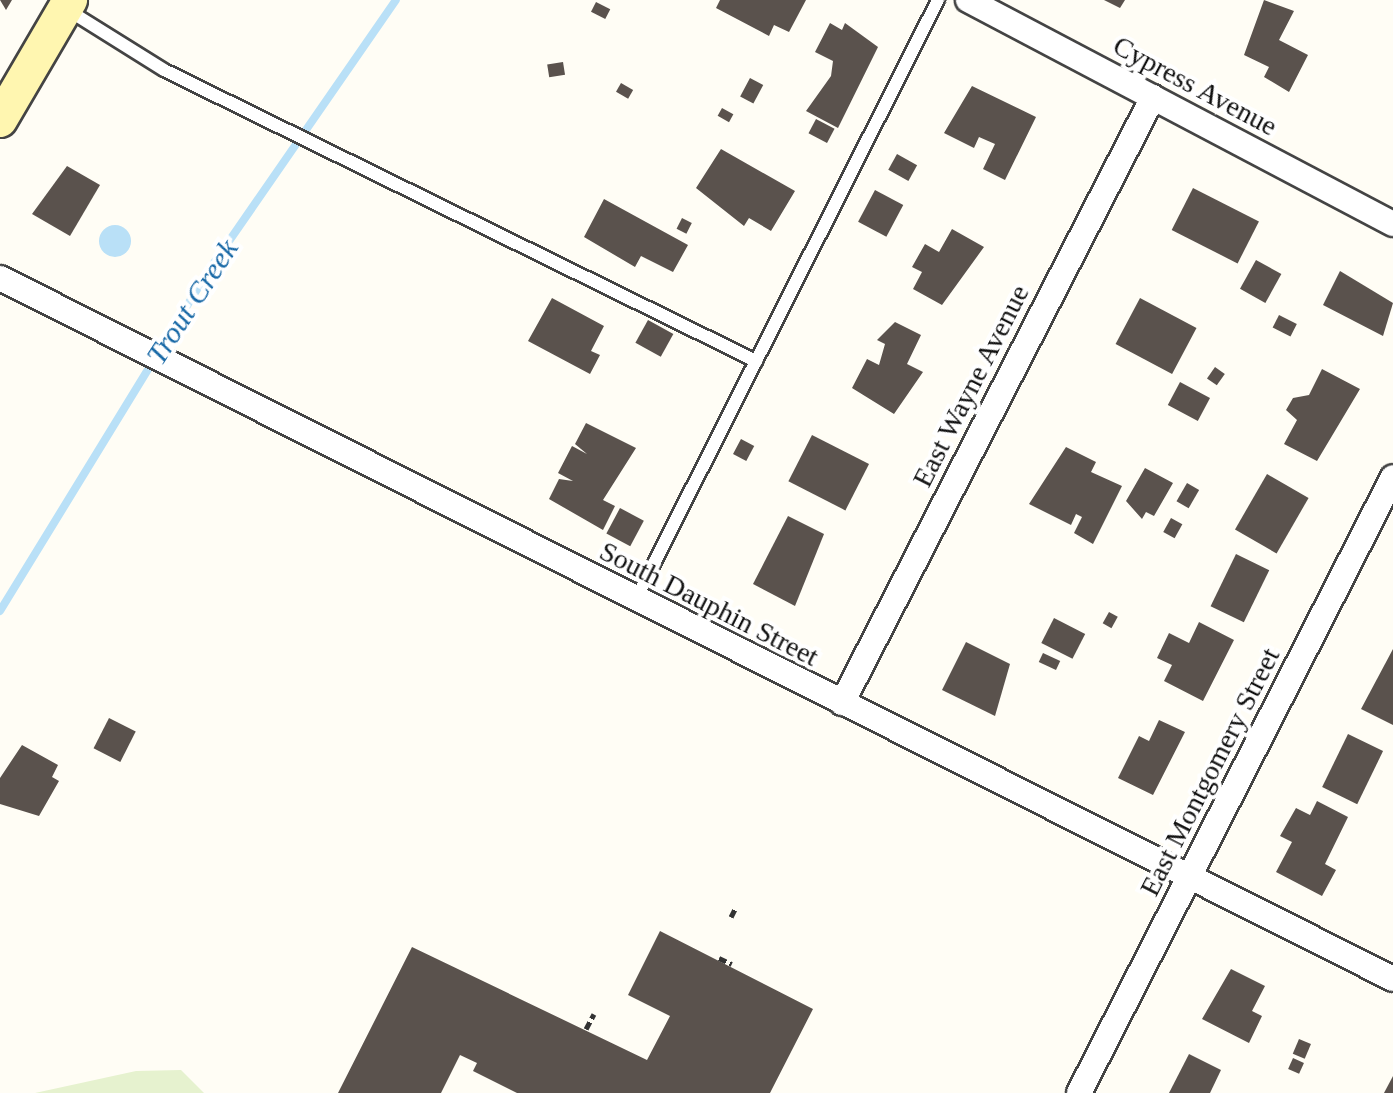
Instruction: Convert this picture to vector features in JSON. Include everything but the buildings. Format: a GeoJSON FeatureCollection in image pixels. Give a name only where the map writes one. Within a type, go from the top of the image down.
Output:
{"type":"FeatureCollection","features":[{"type":"Feature","properties":{"kind":"main road"},"geometry":{"type":"LineString","coordinates":[[0,120],[68,4]]}},
{"type":"Feature","properties":{"kind":"street","name":"Cypress Avenue"},"geometry":{"type":"LineString","coordinates":[[968,0],[1393,224]]}},
{"type":"Feature","properties":{"kind":"street","name":"East Wayne Avenue"},"geometry":{"type":"LineString","coordinates":[[842,703],[1153,97]]}},
{"type":"Feature","properties":{"kind":"street","name":"South Dauphin Street"},"geometry":{"type":"LineString","coordinates":[[0,278],[635,601],[1393,979]]}},
{"type":"Feature","properties":{"kind":"street","name":"East Montgomery Street"},"geometry":{"type":"LineString","coordinates":[[1079,1093],[1393,477]]}},
{"type":"Feature","properties":{"kind":"lane"},"geometry":{"type":"LineString","coordinates":[[635,601],[938,0]]}},
{"type":"Feature","properties":{"kind":"lane"},"geometry":{"type":"LineString","coordinates":[[68,4],[164,70],[756,361]]}},
{"type":"Feature","properties":{"kind":"path"},"geometry":{"type":"LineString","coordinates":[[731,917],[735,909]]}},
{"type":"Feature","properties":{"kind":"path"},"geometry":{"type":"LineString","coordinates":[[719,958],[732,964]]}},
{"type":"Feature","properties":{"kind":"path"},"geometry":{"type":"LineString","coordinates":[[586,1029],[594,1014]]}},
{"type":"Feature","properties":{"kind":"green space"},"geometry":{"type":"Polygon","coordinates":[[[181,1070],[204,1093],[35,1093],[136,1071],[181,1070]]]}},
{"type":"Feature","properties":{"kind":"water"},"geometry":{"type":"Polygon","coordinates":[[[115,225],[126,230],[131,241],[126,252],[115,257],[104,252],[99,241],[104,230],[115,225]]]}},
{"type":"Feature","properties":{"kind":"waterway","name":"Trout Creek"},"geometry":{"type":"LineString","coordinates":[[0,611],[209,270],[396,0]]}}]}
